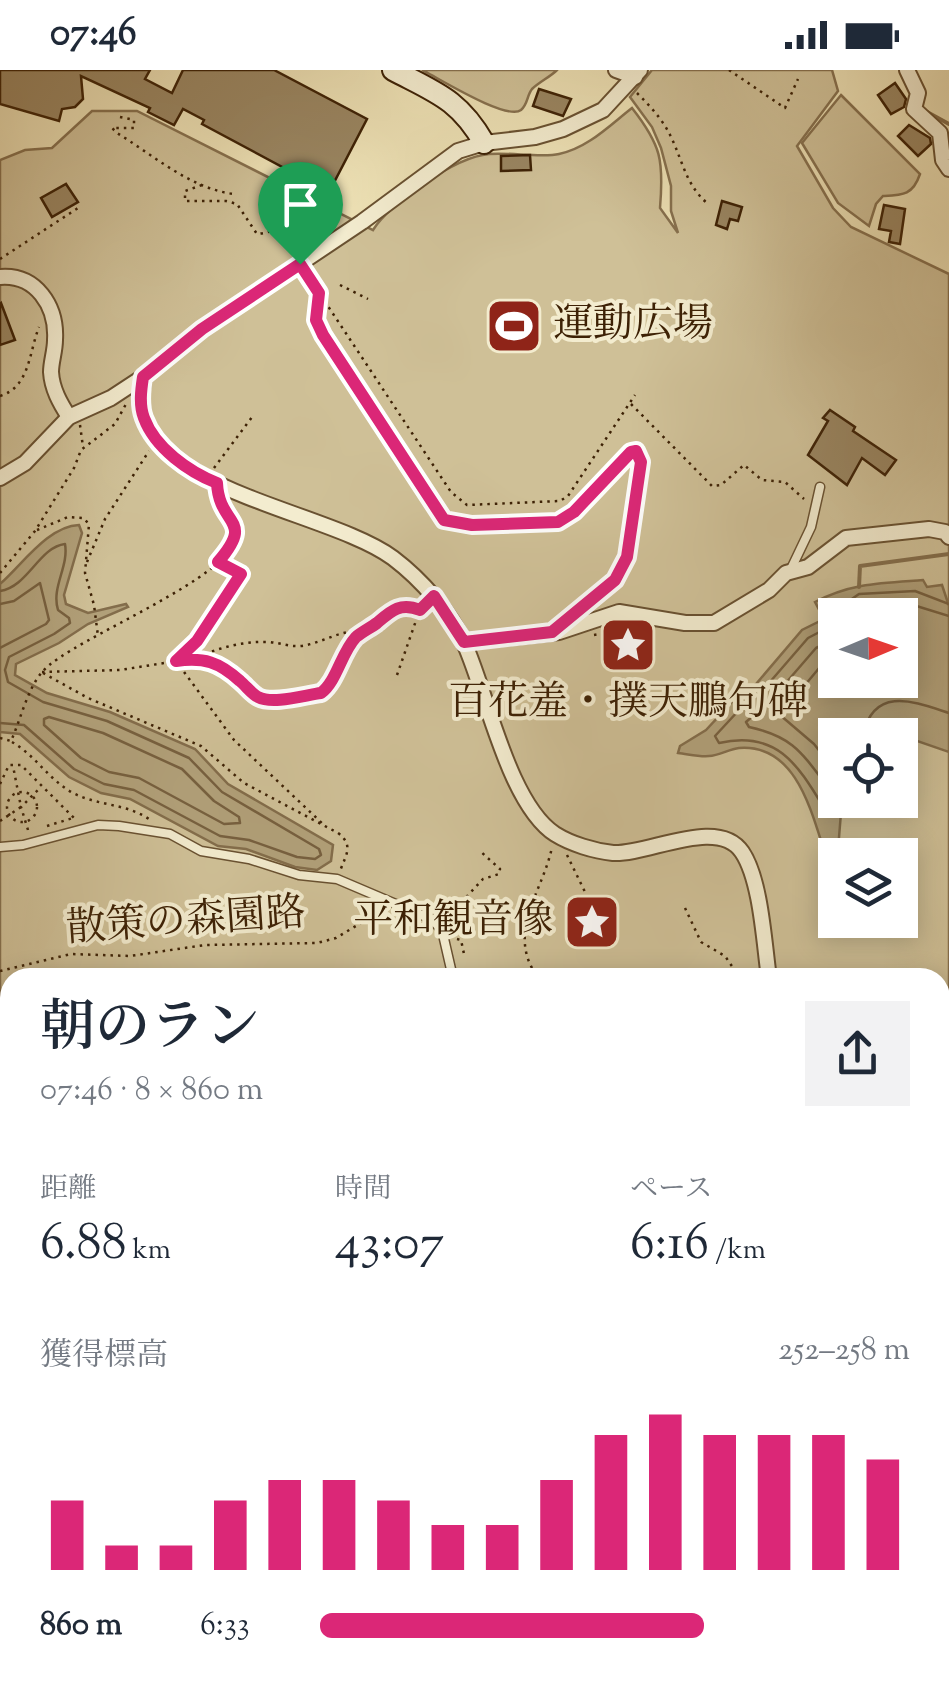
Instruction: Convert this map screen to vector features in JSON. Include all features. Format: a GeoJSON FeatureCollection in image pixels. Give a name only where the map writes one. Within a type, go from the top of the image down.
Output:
{"type":"FeatureCollection","features":[{"type":"Feature","properties":{"kind":"street"},"geometry":{"type":"LineString","coordinates":[[393,70],[453,102],[484,142]]}},
{"type":"Feature","properties":{"kind":"street"},"geometry":{"type":"LineString","coordinates":[[0,478],[25,463],[73,415],[112,398],[143,377],[202,329],[447,159],[484,142],[535,138],[603,110],[635,77],[616,70]]}},
{"type":"Feature","properties":{"kind":"street"},"geometry":{"type":"LineString","coordinates":[[907,70],[918,92],[914,109],[940,133],[943,160],[949,169]]}},
{"type":"Feature","properties":{"kind":"street"},"geometry":{"type":"LineString","coordinates":[[0,277],[14,276],[35,286],[49,304],[56,336],[51,372],[58,399],[73,415]]}},
{"type":"Feature","properties":{"kind":"street"},"geometry":{"type":"LineString","coordinates":[[143,377],[140,398],[144,418],[157,440],[187,469],[390,555],[434,596],[464,642],[511,772],[532,808],[553,833],[583,846],[614,853],[646,850],[708,835],[726,839],[742,851],[754,884],[768,968]]}},
{"type":"Feature","properties":{"kind":"street"},"geometry":{"type":"LineString","coordinates":[[464,642],[559,632],[618,612],[685,623],[714,623],[790,572],[808,567],[846,538],[929,528],[949,537]]}},
{"type":"Feature","properties":{"kind":"lane"},"geometry":{"type":"LineString","coordinates":[[790,572],[811,528],[820,488]]}},
{"type":"Feature","properties":{"kind":"lane"},"geometry":{"type":"LineString","coordinates":[[0,846],[22,845],[98,825],[170,834],[202,851],[249,859],[299,875],[337,879],[416,910],[438,927],[451,968]]}},
{"type":"Feature","properties":{"kind":"path"},"geometry":{"type":"LineString","coordinates":[[729,70],[784,108],[798,79]]}},
{"type":"Feature","properties":{"kind":"path"},"geometry":{"type":"LineString","coordinates":[[635,77],[670,135],[693,191],[707,204]]}},
{"type":"Feature","properties":{"kind":"path"},"geometry":{"type":"LineString","coordinates":[[120,117],[134,120],[135,125],[112,128],[117,133],[202,185],[234,194]]}},
{"type":"Feature","properties":{"kind":"path"},"geometry":{"type":"LineString","coordinates":[[202,185],[186,190],[185,201],[226,200],[237,204],[257,234],[271,233],[293,220],[323,216],[332,218],[344,234]]}},
{"type":"Feature","properties":{"kind":"path"},"geometry":{"type":"LineString","coordinates":[[0,259],[78,208]]}},
{"type":"Feature","properties":{"kind":"path"},"geometry":{"type":"LineString","coordinates":[[300,264],[451,492],[467,505],[560,500],[568,496],[635,395]]}},
{"type":"Feature","properties":{"kind":"path"},"geometry":{"type":"LineString","coordinates":[[340,285],[368,298]]}},
{"type":"Feature","properties":{"kind":"path"},"geometry":{"type":"LineString","coordinates":[[319,293],[316,320],[323,335],[444,520],[450,523],[558,522],[574,512],[636,451],[641,462],[627,557],[615,580],[578,610]]}},
{"type":"Feature","properties":{"kind":"path"},"geometry":{"type":"LineString","coordinates":[[0,396],[22,380],[49,304]]}},
{"type":"Feature","properties":{"kind":"path"},"geometry":{"type":"LineString","coordinates":[[0,573],[35,531],[83,448],[115,424],[129,400]]}},
{"type":"Feature","properties":{"kind":"path"},"geometry":{"type":"LineString","coordinates":[[630,403],[712,486],[720,485],[744,465],[762,480],[786,482],[800,498],[816,503]]}},
{"type":"Feature","properties":{"kind":"path"},"geometry":{"type":"LineString","coordinates":[[73,415],[83,448]]}},
{"type":"Feature","properties":{"kind":"path"},"geometry":{"type":"LineString","coordinates":[[11,741],[42,672],[59,658],[169,598],[218,562],[235,542],[236,532],[211,481],[252,416]]}},
{"type":"Feature","properties":{"kind":"path"},"geometry":{"type":"LineString","coordinates":[[87,563],[105,519],[157,440]]}},
{"type":"Feature","properties":{"kind":"path"},"geometry":{"type":"LineString","coordinates":[[35,531],[68,518],[82,518],[89,524],[88,589],[98,636]]}},
{"type":"Feature","properties":{"kind":"path"},"geometry":{"type":"LineString","coordinates":[[176,661],[197,641],[241,574],[218,562]]}},
{"type":"Feature","properties":{"kind":"path"},"geometry":{"type":"LineString","coordinates":[[42,672],[120,670],[196,658],[211,660],[258,697],[268,700],[321,693],[356,638],[390,610],[406,606],[420,610],[396,675]]}},
{"type":"Feature","properties":{"kind":"path"},"geometry":{"type":"LineString","coordinates":[[591,632],[598,636],[622,629],[636,630]]}},
{"type":"Feature","properties":{"kind":"path"},"geometry":{"type":"LineString","coordinates":[[196,658],[225,644],[307,645],[339,633],[366,631]]}},
{"type":"Feature","properties":{"kind":"path"},"geometry":{"type":"LineString","coordinates":[[176,661],[234,740],[328,829]]}},
{"type":"Feature","properties":{"kind":"path"},"geometry":{"type":"LineString","coordinates":[[42,672],[88,698],[201,746],[244,783],[347,840],[349,848],[337,879]]}},
{"type":"Feature","properties":{"kind":"path"},"geometry":{"type":"LineString","coordinates":[[0,738],[28,751],[50,778],[77,795],[125,806],[170,834]]}},
{"type":"Feature","properties":{"kind":"path"},"geometry":{"type":"LineString","coordinates":[[13,764],[29,832]]}},
{"type":"Feature","properties":{"kind":"path"},"geometry":{"type":"LineString","coordinates":[[0,784],[9,765],[20,764],[74,818]]}},
{"type":"Feature","properties":{"kind":"path"},"geometry":{"type":"LineString","coordinates":[[0,822],[42,786]]}},
{"type":"Feature","properties":{"kind":"path"},"geometry":{"type":"LineString","coordinates":[[18,792],[33,796]]}},
{"type":"Feature","properties":{"kind":"path"},"geometry":{"type":"LineString","coordinates":[[18,792],[8,802],[9,815],[18,822],[32,819],[38,810],[33,796]]}},
{"type":"Feature","properties":{"kind":"path"},"geometry":{"type":"LineString","coordinates":[[553,833],[587,896]]}},
{"type":"Feature","properties":{"kind":"path"},"geometry":{"type":"LineString","coordinates":[[532,968],[523,951],[526,916],[541,888],[553,833]]}},
{"type":"Feature","properties":{"kind":"path"},"geometry":{"type":"LineString","coordinates":[[438,927],[483,879],[498,874],[500,869],[480,851]]}},
{"type":"Feature","properties":{"kind":"path"},"geometry":{"type":"LineString","coordinates":[[685,908],[701,942],[725,956],[735,968]]}},
{"type":"Feature","properties":{"kind":"path","name":"散策の森園路"},"geometry":{"type":"LineString","coordinates":[[13,968],[90,952],[130,956],[205,945],[317,943],[336,938],[374,915],[398,916]]}},
{"type":"Feature","properties":{"kind":"path"},"geometry":{"type":"LineString","coordinates":[[445,940],[460,940],[464,954]]}},
{"type":"Feature","properties":{"kind":"path"},"geometry":{"type":"LineString","coordinates":[[40,962],[40,968]]}},
{"type":"Feature","properties":{"kind":"shaded area"},"geometry":{"type":"Polygon","coordinates":[[[422,70],[557,70],[532,89],[521,110],[513,112],[488,105],[422,70]]]}},
{"type":"Feature","properties":{"kind":"shaded area"},"geometry":{"type":"Polygon","coordinates":[[[652,70],[832,70],[838,91],[797,146],[833,208],[851,227],[949,274],[949,968],[0,968],[0,160],[25,150],[52,148],[92,111],[137,111],[373,230],[408,195],[459,163],[489,154],[544,155],[570,151],[632,108],[655,143],[661,165],[660,208],[678,233],[661,148],[652,127],[630,97],[652,70]]]}},
{"type":"Feature","properties":{"kind":"shaded area"},"geometry":{"type":"Polygon","coordinates":[[[841,95],[920,174],[906,192],[883,196],[869,226],[838,203],[802,143],[841,95]]]}},
{"type":"Feature","properties":{"kind":"water"},"geometry":{"type":"Polygon","coordinates":[[[79,525],[82,533],[64,595],[66,604],[88,613],[126,604],[128,607],[16,664],[15,675],[47,693],[110,712],[195,749],[228,784],[333,845],[331,861],[317,870],[295,867],[246,849],[218,846],[130,799],[101,793],[69,777],[20,734],[0,732],[0,584],[46,539],[79,525]]]}},
{"type":"Feature","properties":{"kind":"water"},"geometry":{"type":"Polygon","coordinates":[[[923,580],[927,587],[942,585],[949,606],[949,752],[918,741],[918,718],[818,718],[818,818],[841,818],[839,838],[820,838],[802,790],[778,759],[760,750],[739,748],[713,756],[678,753],[680,746],[706,730],[733,701],[756,684],[802,630],[818,622],[818,698],[918,698],[918,598],[824,598],[880,583],[923,580]]]}},
{"type":"Feature","properties":{"kind":"building"},"geometry":{"type":"Polygon","coordinates":[[[0,70],[150,70],[145,79],[172,93],[183,70],[274,70],[367,119],[329,192],[202,124],[204,120],[183,109],[174,125],[148,112],[150,108],[81,76],[83,99],[75,107],[62,109],[59,121],[0,104],[0,70]]]}},
{"type":"Feature","properties":{"kind":"building"},"geometry":{"type":"Polygon","coordinates":[[[895,83],[906,99],[904,107],[891,114],[878,95],[895,83]]]}},
{"type":"Feature","properties":{"kind":"building"},"geometry":{"type":"Polygon","coordinates":[[[539,89],[571,99],[563,116],[533,106],[539,89]]]}},
{"type":"Feature","properties":{"kind":"building"},"geometry":{"type":"Polygon","coordinates":[[[909,125],[930,138],[931,144],[918,156],[898,136],[909,125]]]}},
{"type":"Feature","properties":{"kind":"building"},"geometry":{"type":"Polygon","coordinates":[[[530,155],[531,170],[501,171],[501,156],[530,155]]]}},
{"type":"Feature","properties":{"kind":"building"},"geometry":{"type":"Polygon","coordinates":[[[66,184],[78,202],[52,217],[41,198],[66,184]]]}},
{"type":"Feature","properties":{"kind":"building"},"geometry":{"type":"Polygon","coordinates":[[[722,201],[742,207],[738,221],[730,219],[727,229],[716,225],[722,201]]]}},
{"type":"Feature","properties":{"kind":"building"},"geometry":{"type":"Polygon","coordinates":[[[884,205],[905,209],[900,244],[889,242],[891,231],[879,229],[884,205]]]}},
{"type":"Feature","properties":{"kind":"building"},"geometry":{"type":"Polygon","coordinates":[[[0,304],[15,340],[0,345],[0,304]]]}},
{"type":"Feature","properties":{"kind":"building"},"geometry":{"type":"Polygon","coordinates":[[[830,410],[896,460],[885,475],[862,458],[847,485],[808,455],[828,421],[823,418],[830,410]]]}},
{"type":"Feature","properties":{"kind":"waterway"},"geometry":{"type":"LineString","coordinates":[[927,112],[949,124]]}},
{"type":"Feature","properties":{"kind":"waterway"},"geometry":{"type":"LineString","coordinates":[[859,587],[860,566],[949,554]]}},
{"type":"Feature","properties":{"kind":"place","name":"運動広場"},"geometry":{"type":"Point","coordinates":[514,326]}},
{"type":"Feature","properties":{"kind":"place","name":"百花羞・撲天鵬句碑"},"geometry":{"type":"Point","coordinates":[628,645]}},
{"type":"Feature","properties":{"kind":"place","name":"平和観音像"},"geometry":{"type":"Point","coordinates":[592,922]}},
{"type":"Feature","properties":{"kind":"route"},"geometry":{"type":"LineString","coordinates":[[300,264],[319,293],[316,320],[323,335],[444,520],[472,525],[558,522],[574,512],[636,451],[641,462],[627,557],[615,580],[552,632],[464,642],[434,596],[420,610],[406,606],[390,610],[356,638],[321,693],[268,700],[258,697],[211,660],[176,661],[197,641],[241,574],[218,562],[235,542],[236,532],[218,498],[217,483],[187,469],[157,440],[144,418],[140,398],[143,377],[202,329],[300,264]]}}]}
